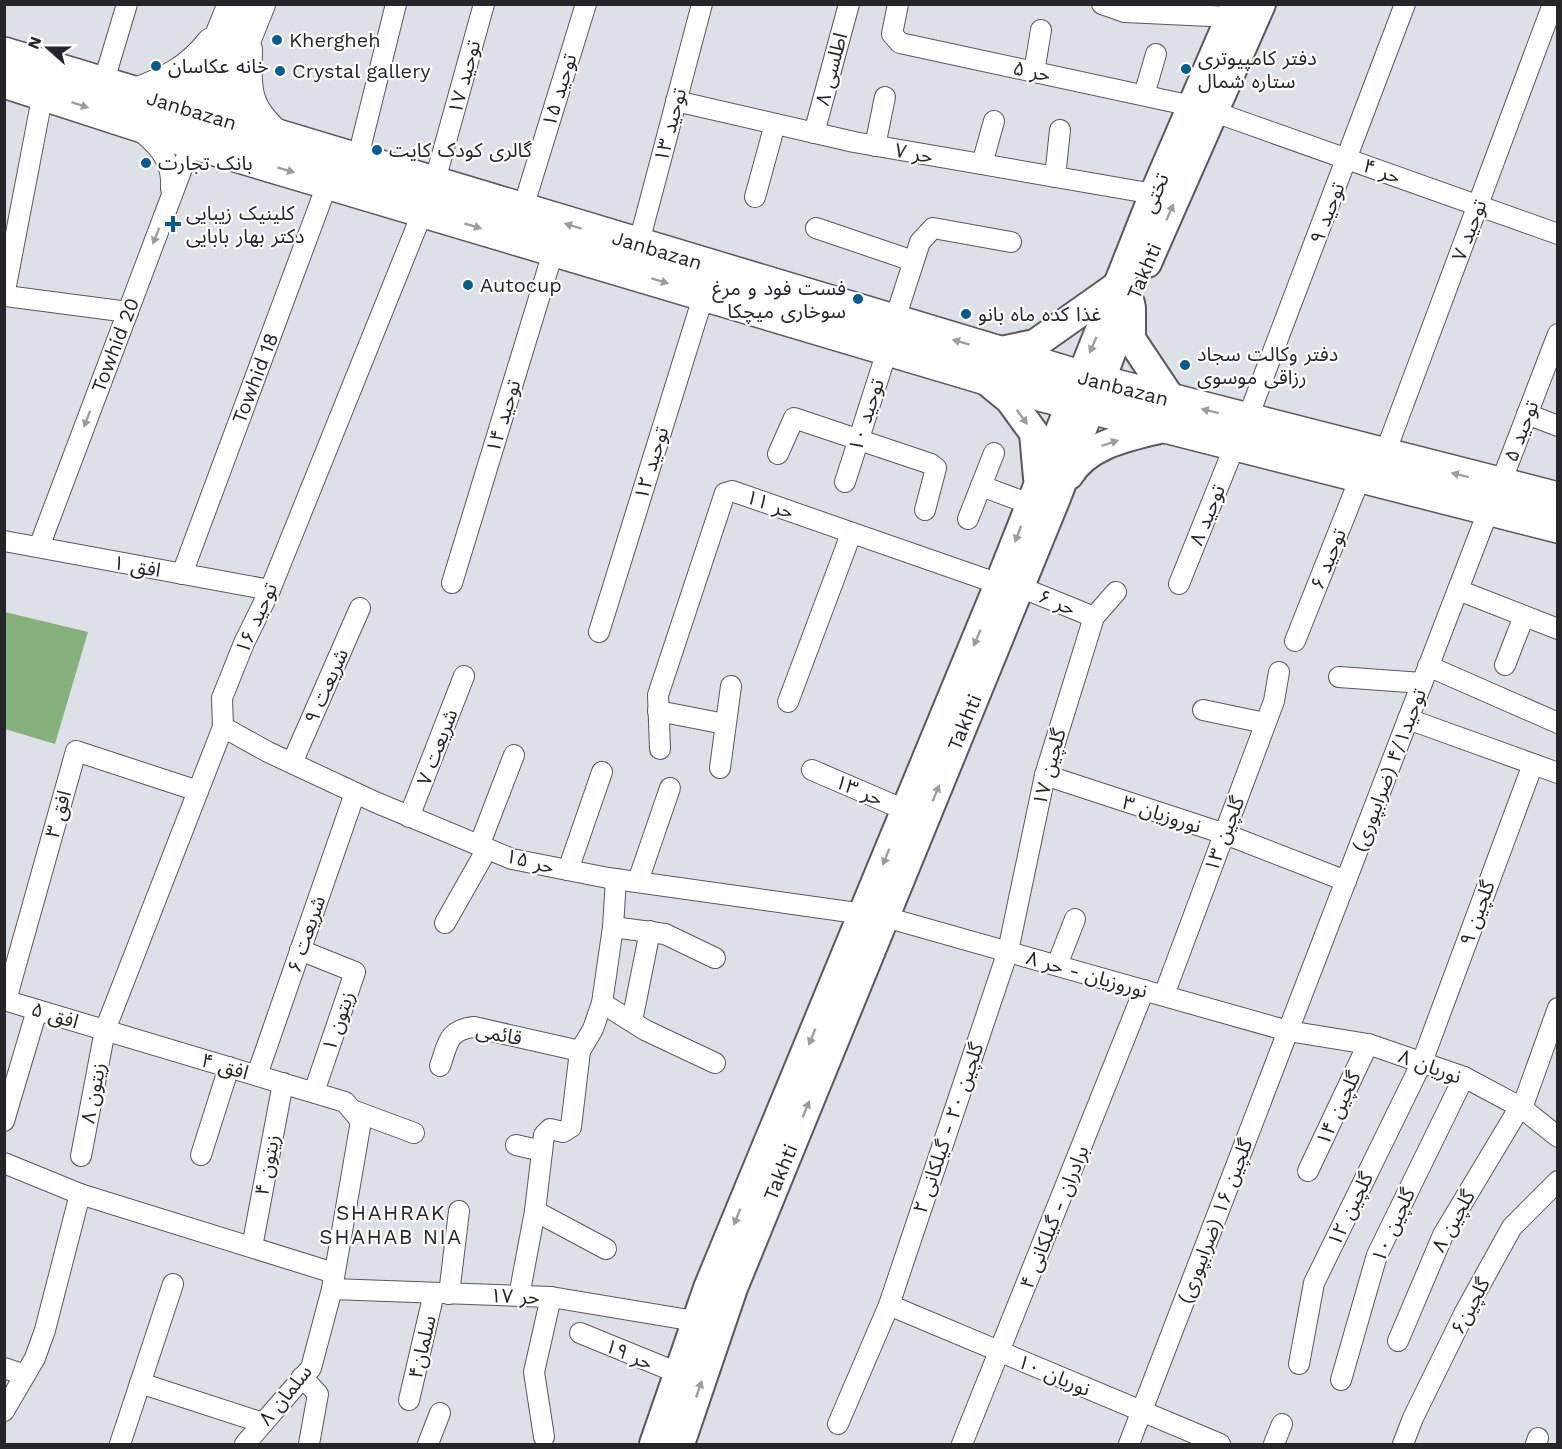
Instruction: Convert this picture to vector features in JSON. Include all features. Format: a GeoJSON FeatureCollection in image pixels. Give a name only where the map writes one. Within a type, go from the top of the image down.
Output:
{"type":"FeatureCollection","features":[{"type":"Feature","properties":{"kind":"highway","name":"Janbazan"},"geometry":{"type":"LineString","coordinates":[[4,54],[103,84],[133,108]]}},
{"type":"Feature","properties":{"kind":"highway","name":"Janbazan"},"geometry":{"type":"LineString","coordinates":[[4,81],[43,93],[133,108],[199,124],[277,137],[357,161],[428,198],[554,249],[704,294],[891,335]]}},
{"type":"Feature","properties":{"kind":"highway","name":"Janbazan"},"geometry":{"type":"LineString","coordinates":[[199,124],[328,182],[522,211],[638,246],[891,335],[1086,392],[1241,433],[1384,456],[1495,497],[1557,526]]}},
{"type":"Feature","properties":{"kind":"highway","name":"Janbazan"},"geometry":{"type":"LineString","coordinates":[[1241,433],[1360,478],[1495,497],[1557,499]]}},
{"type":"Feature","properties":{"kind":"main road"},"geometry":{"type":"LineString","coordinates":[[133,108],[167,82],[186,71],[235,22],[259,4]]}},
{"type":"Feature","properties":{"kind":"main road","name":"Takhti"},"geometry":{"type":"LineString","coordinates":[[1086,392],[1125,293],[1205,109],[1261,4]]}},
{"type":"Feature","properties":{"kind":"main road","name":"تختی"},"geometry":{"type":"LineString","coordinates":[[1125,293],[1154,194],[1205,109],[1234,11]]}},
{"type":"Feature","properties":{"kind":"main road"},"geometry":{"type":"LineString","coordinates":[[199,124],[235,22]]}},
{"type":"Feature","properties":{"kind":"main road"},"geometry":{"type":"LineString","coordinates":[[235,22],[250,103],[258,121],[277,137]]}},
{"type":"Feature","properties":{"kind":"main road"},"geometry":{"type":"LineString","coordinates":[[1125,293],[1131,339],[1170,415],[1099,447],[1041,495],[1034,433],[988,364],[1035,344],[1125,293]]}},
{"type":"Feature","properties":{"kind":"main road"},"geometry":{"type":"LineString","coordinates":[[1009,585],[1041,495],[1086,392]]}},
{"type":"Feature","properties":{"kind":"main road","name":"Takhti"},"geometry":{"type":"LineString","coordinates":[[654,1444],[695,1321],[874,915],[905,810],[1009,585]]}},
{"type":"Feature","properties":{"kind":"main road","name":"Takhti"},"geometry":{"type":"LineString","coordinates":[[680,1444],[733,1288],[874,915],[1009,585]]}},
{"type":"Feature","properties":{"kind":"street"},"geometry":{"type":"LineString","coordinates":[[103,84],[127,4]]}},
{"type":"Feature","properties":{"kind":"street"},"geometry":{"type":"LineString","coordinates":[[357,161],[396,4]]}},
{"type":"Feature","properties":{"kind":"street","name":"توحید ۱۷"},"geometry":{"type":"LineString","coordinates":[[428,198],[484,4]]}},
{"type":"Feature","properties":{"kind":"street","name":"توحید ۱۵"},"geometry":{"type":"LineString","coordinates":[[522,211],[586,4]]}},
{"type":"Feature","properties":{"kind":"street","name":"توحید ۱۳"},"geometry":{"type":"LineString","coordinates":[[638,246],[702,4]]}},
{"type":"Feature","properties":{"kind":"street","name":"اطلسی ۸"},"geometry":{"type":"LineString","coordinates":[[814,133],[849,4]]}},
{"type":"Feature","properties":{"kind":"street","name":"حر ۵"},"geometry":{"type":"LineString","coordinates":[[898,4],[892,34],[900,43],[1205,109]]}},
{"type":"Feature","properties":{"kind":"street"},"geometry":{"type":"LineString","coordinates":[[1102,4],[1126,8],[1234,11]]}},
{"type":"Feature","properties":{"kind":"street","name":"توحید ۹"},"geometry":{"type":"LineString","coordinates":[[1241,433],[1348,159],[1405,4]]}},
{"type":"Feature","properties":{"kind":"street","name":"توحید ۷"},"geometry":{"type":"LineString","coordinates":[[1384,456],[1553,4]]}},
{"type":"Feature","properties":{"kind":"street"},"geometry":{"type":"LineString","coordinates":[[1034,72],[1041,30]]}},
{"type":"Feature","properties":{"kind":"street"},"geometry":{"type":"LineString","coordinates":[[1144,95],[1156,54]]}},
{"type":"Feature","properties":{"kind":"street"},"geometry":{"type":"LineString","coordinates":[[43,93],[5,296],[128,312]]}},
{"type":"Feature","properties":{"kind":"street"},"geometry":{"type":"LineString","coordinates":[[875,146],[885,97]]}},
{"type":"Feature","properties":{"kind":"street","name":"حر ۷"},"geometry":{"type":"LineString","coordinates":[[676,101],[875,146],[1154,194]]}},
{"type":"Feature","properties":{"kind":"street"},"geometry":{"type":"LineString","coordinates":[[133,108],[161,149],[170,169],[170,200]]}},
{"type":"Feature","properties":{"kind":"street","name":"حر ۴"},"geometry":{"type":"LineString","coordinates":[[1205,109],[1557,234]]}},
{"type":"Feature","properties":{"kind":"street"},"geometry":{"type":"LineString","coordinates":[[982,164],[994,121]]}},
{"type":"Feature","properties":{"kind":"street","name":"Towhid 20"},"geometry":{"type":"LineString","coordinates":[[39,547],[199,124]]}},
{"type":"Feature","properties":{"kind":"street"},"geometry":{"type":"LineString","coordinates":[[755,197],[775,124]]}},
{"type":"Feature","properties":{"kind":"street"},"geometry":{"type":"LineString","coordinates":[[1055,177],[1060,130]]}},
{"type":"Feature","properties":{"kind":"street","name":"Towhid 18"},"geometry":{"type":"LineString","coordinates":[[182,574],[328,182]]}},
{"type":"Feature","properties":{"kind":"street","name":"توحید ۱۶"},"geometry":{"type":"LineString","coordinates":[[105,1030],[223,727],[222,698],[244,643],[270,590],[428,198]]}},
{"type":"Feature","properties":{"kind":"street"},"geometry":{"type":"LineString","coordinates":[[816,228],[913,261]]}},
{"type":"Feature","properties":{"kind":"street","name":"توحید ۱۰"},"geometry":{"type":"LineString","coordinates":[[845,482],[920,242],[933,228],[1011,242]]}},
{"type":"Feature","properties":{"kind":"street","name":"توحید ۱۴"},"geometry":{"type":"LineString","coordinates":[[452,583],[554,249]]}},
{"type":"Feature","properties":{"kind":"street","name":"توحید ۱۲"},"geometry":{"type":"LineString","coordinates":[[599,632],[704,294]]}},
{"type":"Feature","properties":{"kind":"street","name":"توحید ۵"},"geometry":{"type":"LineString","coordinates":[[1495,497],[1556,341]]}},
{"type":"Feature","properties":{"kind":"street"},"geometry":{"type":"LineString","coordinates":[[1527,414],[1557,426]]}},
{"type":"Feature","properties":{"kind":"street"},"geometry":{"type":"LineString","coordinates":[[778,454],[794,418],[934,466],[925,510]]}},
{"type":"Feature","properties":{"kind":"street","name":"توحید ۸"},"geometry":{"type":"LineString","coordinates":[[1179,584],[1241,433]]}},
{"type":"Feature","properties":{"kind":"street"},"geometry":{"type":"LineString","coordinates":[[969,519],[994,453]]}},
{"type":"Feature","properties":{"kind":"street","name":"توحید ۶"},"geometry":{"type":"LineString","coordinates":[[1295,641],[1360,478]]}},
{"type":"Feature","properties":{"kind":"street"},"geometry":{"type":"LineString","coordinates":[[981,486],[1041,495]]}},
{"type":"Feature","properties":{"kind":"street","name":"حر ۱۱"},"geometry":{"type":"LineString","coordinates":[[660,749],[658,695],[725,493],[732,491],[851,534],[1009,585]]}},
{"type":"Feature","properties":{"kind":"street","name":"توحید۴/۱ (ضرابپوری)"},"geometry":{"type":"LineString","coordinates":[[1288,1030],[1495,497]]}},
{"type":"Feature","properties":{"kind":"street"},"geometry":{"type":"LineString","coordinates":[[788,702],[851,534]]}},
{"type":"Feature","properties":{"kind":"street","name":"افق ۱"},"geometry":{"type":"LineString","coordinates":[[4,541],[270,590]]}},
{"type":"Feature","properties":{"kind":"street","name":"حر ۶"},"geometry":{"type":"LineString","coordinates":[[1009,585],[1094,617]]}},
{"type":"Feature","properties":{"kind":"street"},"geometry":{"type":"LineString","coordinates":[[1458,590],[1557,629]]}},
{"type":"Feature","properties":{"kind":"street","name":"گلچین ۱۷"},"geometry":{"type":"LineString","coordinates":[[1008,951],[1045,776],[1094,617],[1116,592]]}},
{"type":"Feature","properties":{"kind":"street","name":"شریعت ۹"},"geometry":{"type":"LineString","coordinates":[[292,763],[360,608]]}},
{"type":"Feature","properties":{"kind":"street"},"geometry":{"type":"LineString","coordinates":[[1505,665],[1524,616]]}},
{"type":"Feature","properties":{"kind":"street","name":"گلچین ۱۳"},"geometry":{"type":"LineString","coordinates":[[1164,995],[1274,701],[1279,672]]}},
{"type":"Feature","properties":{"kind":"street"},"geometry":{"type":"LineString","coordinates":[[1339,677],[1425,675],[1557,723]]}},
{"type":"Feature","properties":{"kind":"street","name":"شریعت ۷"},"geometry":{"type":"LineString","coordinates":[[410,817],[465,676]]}},
{"type":"Feature","properties":{"kind":"street"},"geometry":{"type":"LineString","coordinates":[[720,768],[731,686]]}},
{"type":"Feature","properties":{"kind":"street"},"geometry":{"type":"LineString","coordinates":[[1203,710],[1265,723]]}},
{"type":"Feature","properties":{"kind":"street"},"geometry":{"type":"LineString","coordinates":[[658,711],[725,724]]}},
{"type":"Feature","properties":{"kind":"street"},"geometry":{"type":"LineString","coordinates":[[1408,719],[1557,773]]}},
{"type":"Feature","properties":{"kind":"street","name":"حر ۱۵"},"geometry":{"type":"LineString","coordinates":[[223,727],[355,793],[512,859],[616,879],[874,915]]}},
{"type":"Feature","properties":{"kind":"street","name":"افق ۳"},"geometry":{"type":"LineString","coordinates":[[5,1000],[76,751],[198,791]]}},
{"type":"Feature","properties":{"kind":"street"},"geometry":{"type":"LineString","coordinates":[[445,923],[483,847],[514,755]]}},
{"type":"Feature","properties":{"kind":"street","name":"گلچین ۹"},"geometry":{"type":"LineString","coordinates":[[1422,1062],[1533,764]]}},
{"type":"Feature","properties":{"kind":"street","name":"حر ۱۳"},"geometry":{"type":"LineString","coordinates":[[812,770],[905,810]]}},
{"type":"Feature","properties":{"kind":"street"},"geometry":{"type":"LineString","coordinates":[[568,870],[602,772]]}},
{"type":"Feature","properties":{"kind":"street","name":"نوروزیان ۳"},"geometry":{"type":"LineString","coordinates":[[1045,776],[1225,834],[1346,881]]}},
{"type":"Feature","properties":{"kind":"street"},"geometry":{"type":"LineString","coordinates":[[638,881],[670,788]]}},
{"type":"Feature","properties":{"kind":"street","name":"شریعت ۶"},"geometry":{"type":"LineString","coordinates":[[257,1075],[355,793]]}},
{"type":"Feature","properties":{"kind":"street"},"geometry":{"type":"LineString","coordinates":[[519,1296],[535,1211],[544,1135],[550,1129],[563,1132],[571,1126],[580,1051],[593,1029],[602,1003],[613,927],[616,879]]}},
{"type":"Feature","properties":{"kind":"street","name":"نوروزیان - حر ۸"},"geometry":{"type":"LineString","coordinates":[[874,915],[1288,1030]]}},
{"type":"Feature","properties":{"kind":"street"},"geometry":{"type":"LineString","coordinates":[[1057,965],[1075,919]]}},
{"type":"Feature","properties":{"kind":"street"},"geometry":{"type":"LineString","coordinates":[[613,927],[650,930],[665,934],[715,958]]}},
{"type":"Feature","properties":{"kind":"street"},"geometry":{"type":"LineString","coordinates":[[632,1022],[650,930]]}},
{"type":"Feature","properties":{"kind":"street","name":"زیتون ۱"},"geometry":{"type":"LineString","coordinates":[[300,950],[355,972],[314,1092]]}},
{"type":"Feature","properties":{"kind":"street","name":"گلچین ۲۰ - گیلکانی ۲"},"geometry":{"type":"LineString","coordinates":[[838,1424],[889,1305],[1008,951]]}},
{"type":"Feature","properties":{"kind":"street","name":"برادران - گیلکانی ۴"},"geometry":{"type":"LineString","coordinates":[[962,1444],[1144,990]]}},
{"type":"Feature","properties":{"kind":"street","name":"افق ۵"},"geometry":{"type":"LineString","coordinates":[[5,1000],[105,1030]]}},
{"type":"Feature","properties":{"kind":"street"},"geometry":{"type":"LineString","coordinates":[[602,1003],[632,1022],[715,1063]]}},
{"type":"Feature","properties":{"kind":"street","name":"گلچین ۸"},"geometry":{"type":"LineString","coordinates":[[1398,1341],[1443,1235],[1515,1115],[1522,1108],[1557,1008]]}},
{"type":"Feature","properties":{"kind":"street"},"geometry":{"type":"LineString","coordinates":[[4,1121],[37,1010]]}},
{"type":"Feature","properties":{"kind":"street","name":"قائمی"},"geometry":{"type":"LineString","coordinates":[[440,1066],[451,1035],[459,1028],[474,1027],[580,1051]]}},
{"type":"Feature","properties":{"kind":"street","name":"افق ۴"},"geometry":{"type":"LineString","coordinates":[[105,1030],[314,1092],[414,1134]]}},
{"type":"Feature","properties":{"kind":"street","name":"زیتون ۸"},"geometry":{"type":"LineString","coordinates":[[81,1156],[105,1030]]}},
{"type":"Feature","properties":{"kind":"street","name":"نوریان ۸"},"geometry":{"type":"LineString","coordinates":[[1288,1030],[1368,1044],[1464,1077],[1522,1108],[1557,1137]]}},
{"type":"Feature","properties":{"kind":"street","name":"گلچین ۱۶ (ضرابپوری)"},"geometry":{"type":"LineString","coordinates":[[1129,1444],[1288,1030]]}},
{"type":"Feature","properties":{"kind":"street","name":"گلچین ۱۴"},"geometry":{"type":"LineString","coordinates":[[1308,1171],[1368,1044]]}},
{"type":"Feature","properties":{"kind":"street","name":"گلچین ۱۲"},"geometry":{"type":"LineString","coordinates":[[1299,1364],[1314,1282],[1422,1062]]}},
{"type":"Feature","properties":{"kind":"street"},"geometry":{"type":"LineString","coordinates":[[201,1155],[229,1067]]}},
{"type":"Feature","properties":{"kind":"street","name":"گلچین ۱۰"},"geometry":{"type":"LineString","coordinates":[[1341,1380],[1377,1255],[1464,1077]]}},
{"type":"Feature","properties":{"kind":"street","name":"زیتون ۴"},"geometry":{"type":"LineString","coordinates":[[252,1247],[283,1083]]}},
{"type":"Feature","properties":{"kind":"street","name":"سلمان ۸"},"geometry":{"type":"LineString","coordinates":[[245,1444],[311,1368],[333,1281],[361,1121],[349,1106]]}},
{"type":"Feature","properties":{"kind":"street"},"geometry":{"type":"LineString","coordinates":[[516,1145],[542,1151]]}},
{"type":"Feature","properties":{"kind":"street","name":"حر ۱۷"},"geometry":{"type":"LineString","coordinates":[[4,1163],[80,1194],[252,1247],[333,1281],[442,1293],[550,1298],[695,1321]]}},
{"type":"Feature","properties":{"kind":"street","name":"گلچین۶"},"geometry":{"type":"LineString","coordinates":[[1403,1444],[1413,1418],[1466,1312],[1512,1227],[1557,1181]]}},
{"type":"Feature","properties":{"kind":"street"},"geometry":{"type":"LineString","coordinates":[[4,1411],[25,1376],[45,1330],[80,1194]]}},
{"type":"Feature","properties":{"kind":"street","name":"سلمان۴"},"geometry":{"type":"LineString","coordinates":[[409,1400],[442,1293],[459,1211]]}},
{"type":"Feature","properties":{"kind":"street"},"geometry":{"type":"LineString","coordinates":[[535,1211],[606,1249]]}},
{"type":"Feature","properties":{"kind":"street"},"geometry":{"type":"LineString","coordinates":[[120,1444],[172,1284]]}},
{"type":"Feature","properties":{"kind":"street"},"geometry":{"type":"LineString","coordinates":[[544,1437],[534,1372],[550,1298]]}},
{"type":"Feature","properties":{"kind":"street","name":"نوریان ۱۰"},"geometry":{"type":"LineString","coordinates":[[889,1305],[1220,1444]]}},
{"type":"Feature","properties":{"kind":"street","name":"حر ۱۹"},"geometry":{"type":"LineString","coordinates":[[580,1333],[678,1373]]}},
{"type":"Feature","properties":{"kind":"street"},"geometry":{"type":"LineString","coordinates":[[4,1368],[25,1376]]}},
{"type":"Feature","properties":{"kind":"street"},"geometry":{"type":"LineString","coordinates":[[302,1377],[318,1394],[309,1444]]}},
{"type":"Feature","properties":{"kind":"street"},"geometry":{"type":"LineString","coordinates":[[140,1383],[262,1423]]}},
{"type":"Feature","properties":{"kind":"street"},"geometry":{"type":"LineString","coordinates":[[428,1444],[440,1413]]}},
{"type":"Feature","properties":{"kind":"street"},"geometry":{"type":"LineString","coordinates":[[1274,1444],[1282,1424]]}},
{"type":"Feature","properties":{"kind":"green space"},"geometry":{"type":"Polygon","coordinates":[[[5,612],[88,632],[55,744],[5,729],[5,612]]]}},
{"type":"Feature","properties":{"kind":"place","name":"Khergheh"},"geometry":{"type":"Point","coordinates":[277,40]}},
{"type":"Feature","properties":{"kind":"place","name":"خانه عکاسان"},"geometry":{"type":"Point","coordinates":[156,66]}},
{"type":"Feature","properties":{"kind":"place","name":"دفتر کامپیوتری ستاره شمال"},"geometry":{"type":"Point","coordinates":[1186,69]}},
{"type":"Feature","properties":{"kind":"place","name":"Crystal gallery"},"geometry":{"type":"Point","coordinates":[280,71]}},
{"type":"Feature","properties":{"kind":"place","name":"گالری کودک کایت"},"geometry":{"type":"Point","coordinates":[377,150]}},
{"type":"Feature","properties":{"kind":"place","name":"بانک تجارت"},"geometry":{"type":"Point","coordinates":[146,163]}},
{"type":"Feature","properties":{"kind":"place","name":"کلینیک زیبایی دکتر بهار بابایی"},"geometry":{"type":"Point","coordinates":[173,224]}},
{"type":"Feature","properties":{"kind":"place","name":"Autocup"},"geometry":{"type":"Point","coordinates":[468,285]}},
{"type":"Feature","properties":{"kind":"place","name":"فست فود و مرغ سوخاری میچکا"},"geometry":{"type":"Point","coordinates":[858,299]}},
{"type":"Feature","properties":{"kind":"place","name":"غذا کده ماه بانو"},"geometry":{"type":"Point","coordinates":[966,314]}},
{"type":"Feature","properties":{"kind":"place","name":"دفتر وکالت سجاد رزاقی موسوی"},"geometry":{"type":"Point","coordinates":[1185,365]}},
{"type":"Feature","properties":{"kind":"district","name":"SHAHRAK SHAHAB NIA"},"geometry":{"type":"Point","coordinates":[391,1225]}}]}
